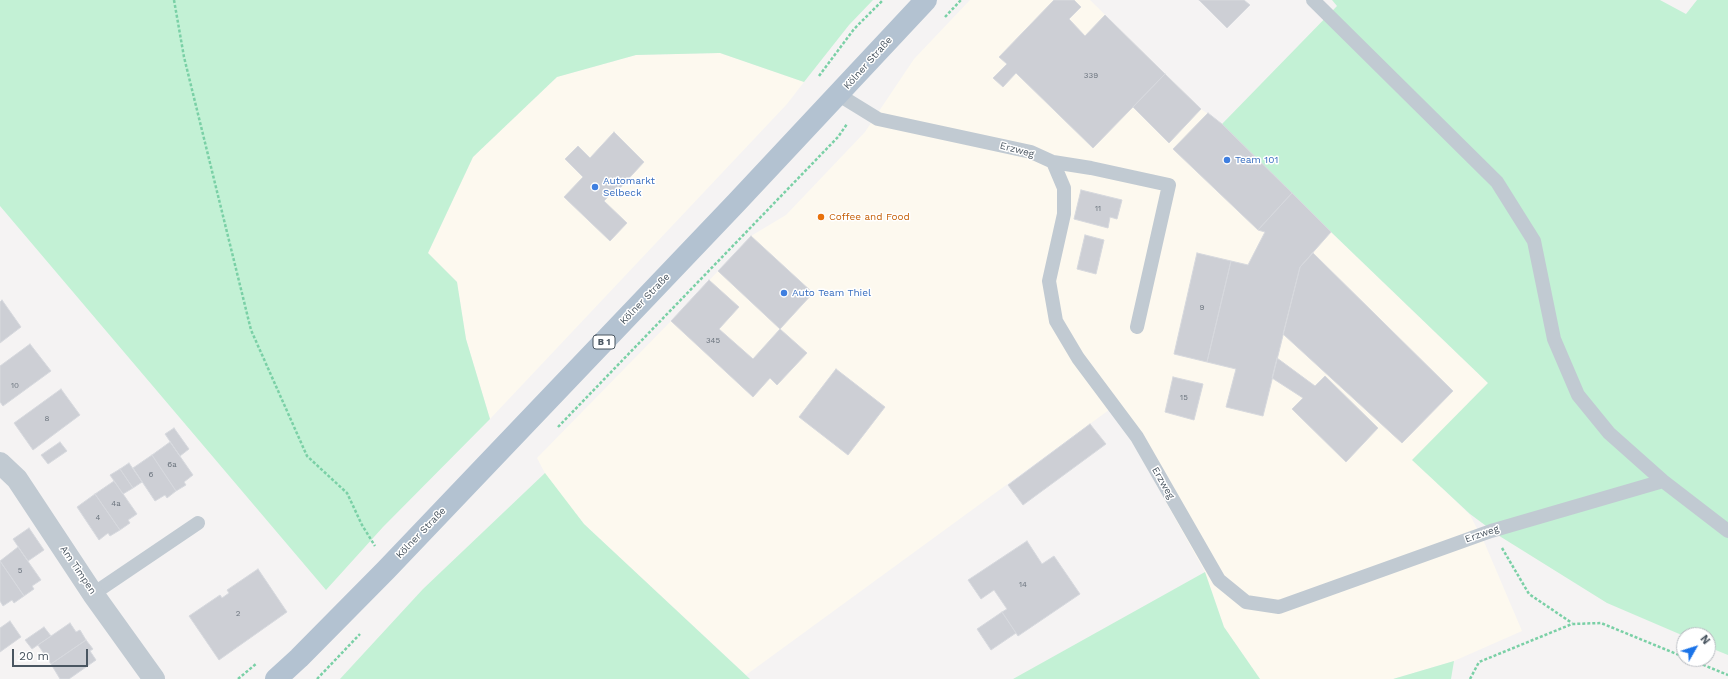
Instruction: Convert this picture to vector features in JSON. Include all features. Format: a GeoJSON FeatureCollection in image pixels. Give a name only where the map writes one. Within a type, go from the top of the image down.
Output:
{"type":"FeatureCollection","features":[{"type":"Feature","properties":{"kind":"main road","name":"Kölner Straße"},"geometry":{"type":"LineString","coordinates":[[276,679],[299,658],[386,570],[839,94],[926,0]]}},
{"type":"Feature","properties":{"kind":"street","name":"Am Timpen"},"geometry":{"type":"LineString","coordinates":[[0,463],[17,479],[93,594],[154,679]]}},
{"type":"Feature","properties":{"kind":"lane"},"geometry":{"type":"LineString","coordinates":[[1313,0],[1496,182],[1534,241],[1554,339],[1578,395],[1609,433],[1663,481],[1728,531]]}},
{"type":"Feature","properties":{"kind":"lane","name":"Erzweg"},"geometry":{"type":"LineString","coordinates":[[839,94],[878,119],[1031,152],[1053,162],[1064,188],[1064,214],[1049,281],[1056,321],[1078,358],[1137,437],[1219,580],[1246,602],[1280,607],[1491,531],[1663,481]]}},
{"type":"Feature","properties":{"kind":"lane"},"geometry":{"type":"LineString","coordinates":[[1053,162],[1091,168],[1169,185],[1137,327]]}},
{"type":"Feature","properties":{"kind":"lane"},"geometry":{"type":"LineString","coordinates":[[93,594],[198,523]]}},
{"type":"Feature","properties":{"kind":"path"},"geometry":{"type":"LineString","coordinates":[[174,0],[184,57],[251,330],[307,456],[347,493],[362,525],[375,546]]}},
{"type":"Feature","properties":{"kind":"path"},"geometry":{"type":"LineString","coordinates":[[854,29],[883,0]]}},
{"type":"Feature","properties":{"kind":"path"},"geometry":{"type":"LineString","coordinates":[[558,428],[838,137]]}},
{"type":"Feature","properties":{"kind":"path"},"geometry":{"type":"LineString","coordinates":[[1491,531],[1529,594],[1572,624]]}},
{"type":"Feature","properties":{"kind":"path"},"geometry":{"type":"LineString","coordinates":[[1470,679],[1479,662],[1572,624],[1601,623],[1676,654]]}},
{"type":"Feature","properties":{"kind":"path"},"geometry":{"type":"LineString","coordinates":[[317,679],[360,633]]}},
{"type":"Feature","properties":{"kind":"path"},"geometry":{"type":"LineString","coordinates":[[1708,667],[1728,675]]}},
{"type":"Feature","properties":{"kind":"shaded area"},"geometry":{"type":"Polygon","coordinates":[[[970,0],[1090,0],[1201,109],[1222,124],[1331,232],[1488,383],[1413,460],[1470,515],[1485,544],[1522,631],[1454,661],[1393,679],[1260,679],[1224,627],[1205,572],[1113,407],[746,675],[584,524],[548,479],[537,458],[671,321],[751,236],[786,215],[865,132],[914,59],[970,0]]]}},
{"type":"Feature","properties":{"kind":"shaded area"},"geometry":{"type":"Polygon","coordinates":[[[720,53],[804,82],[787,104],[490,419],[466,339],[457,282],[428,253],[473,157],[557,77],[636,55],[720,53]]]}},
{"type":"Feature","properties":{"kind":"green space"},"geometry":{"type":"Polygon","coordinates":[[[0,0],[873,0],[849,25],[804,82],[720,53],[636,55],[557,77],[473,157],[428,253],[457,282],[466,339],[490,419],[383,527],[326,590],[0,206],[0,0]]]}},
{"type":"Feature","properties":{"kind":"green space"},"geometry":{"type":"Polygon","coordinates":[[[1332,0],[1660,0],[1686,14],[1697,0],[1728,0],[1728,655],[1716,650],[1716,627],[1676,627],[1676,633],[1607,603],[1501,537],[1470,514],[1412,460],[1488,383],[1331,232],[1222,124],[1337,6],[1332,0]]]}},
{"type":"Feature","properties":{"kind":"green space"},"geometry":{"type":"Polygon","coordinates":[[[545,473],[584,524],[750,679],[340,679],[423,589],[545,473]]]}},
{"type":"Feature","properties":{"kind":"green space"},"geometry":{"type":"Polygon","coordinates":[[[1205,572],[1224,627],[1260,679],[1013,679],[1205,572]]]}},
{"type":"Feature","properties":{"kind":"green space"},"geometry":{"type":"Polygon","coordinates":[[[1454,661],[1451,679],[1393,679],[1454,661]]]}},
{"type":"Feature","properties":{"kind":"building"},"geometry":{"type":"Polygon","coordinates":[[[1054,0],[1074,0],[1081,7],[1069,19],[1085,36],[1105,15],[1165,74],[1093,148],[1016,73],[1003,87],[993,78],[1007,64],[999,57],[1054,0]]]}},
{"type":"Feature","properties":{"kind":"building"},"geometry":{"type":"Polygon","coordinates":[[[1199,0],[1244,0],[1250,5],[1227,28],[1199,0]]]}},
{"type":"Feature","properties":{"kind":"building"},"geometry":{"type":"Polygon","coordinates":[[[1165,74],[1201,109],[1169,143],[1133,107],[1165,74]]]}},
{"type":"Feature","properties":{"kind":"building"},"geometry":{"type":"Polygon","coordinates":[[[1208,113],[1222,124],[1292,193],[1258,230],[1173,149],[1208,113]]]}},
{"type":"Feature","properties":{"kind":"building","name":"Automarkt Selbeck"},"geometry":{"type":"Polygon","coordinates":[[[614,132],[644,162],[620,188],[618,186],[604,201],[627,223],[610,241],[564,197],[583,177],[565,159],[578,146],[590,158],[614,132]]]}},
{"type":"Feature","properties":{"kind":"building"},"geometry":{"type":"Polygon","coordinates":[[[1081,190],[1122,200],[1117,219],[1110,217],[1108,228],[1074,219],[1081,190]]]}},
{"type":"Feature","properties":{"kind":"building"},"geometry":{"type":"Polygon","coordinates":[[[1292,193],[1331,232],[1300,267],[1263,416],[1226,407],[1236,369],[1207,362],[1231,261],[1248,265],[1265,232],[1258,230],[1292,193]]]}},
{"type":"Feature","properties":{"kind":"building"},"geometry":{"type":"Polygon","coordinates":[[[1085,235],[1104,240],[1096,274],[1077,269],[1085,235]]]}},
{"type":"Feature","properties":{"kind":"building"},"geometry":{"type":"Polygon","coordinates":[[[751,236],[813,293],[780,329],[718,271],[751,236]]]}},
{"type":"Feature","properties":{"kind":"building"},"geometry":{"type":"Polygon","coordinates":[[[1197,253],[1231,261],[1207,362],[1174,354],[1197,253]]]}},
{"type":"Feature","properties":{"kind":"building"},"geometry":{"type":"Polygon","coordinates":[[[1313,253],[1453,391],[1402,443],[1283,334],[1300,267],[1313,253]]]}},
{"type":"Feature","properties":{"kind":"building"},"geometry":{"type":"Polygon","coordinates":[[[709,280],[739,307],[719,329],[753,359],[780,329],[807,353],[777,385],[770,378],[753,397],[671,321],[709,280]]]}},
{"type":"Feature","properties":{"kind":"building"},"geometry":{"type":"Polygon","coordinates":[[[2,300],[21,327],[0,343],[0,302],[2,300]]]}},
{"type":"Feature","properties":{"kind":"building"},"geometry":{"type":"Polygon","coordinates":[[[30,344],[51,371],[3,406],[0,402],[0,366],[30,344]]]}},
{"type":"Feature","properties":{"kind":"building"},"geometry":{"type":"Polygon","coordinates":[[[1277,358],[1315,386],[1325,376],[1378,428],[1346,462],[1292,409],[1303,398],[1272,378],[1277,358]]]}},
{"type":"Feature","properties":{"kind":"building"},"geometry":{"type":"Polygon","coordinates":[[[836,369],[885,407],[848,455],[799,417],[836,369]]]}},
{"type":"Feature","properties":{"kind":"building"},"geometry":{"type":"Polygon","coordinates":[[[1173,377],[1203,384],[1194,420],[1165,412],[1173,377]]]}},
{"type":"Feature","properties":{"kind":"building"},"geometry":{"type":"Polygon","coordinates":[[[61,389],[80,415],[33,450],[14,423],[61,389]]]}},
{"type":"Feature","properties":{"kind":"building"},"geometry":{"type":"Polygon","coordinates":[[[1090,424],[1106,444],[1023,505],[1008,485],[1090,424]]]}},
{"type":"Feature","properties":{"kind":"building"},"geometry":{"type":"Polygon","coordinates":[[[174,428],[189,449],[180,456],[165,434],[174,428]]]}},
{"type":"Feature","properties":{"kind":"building"},"geometry":{"type":"Polygon","coordinates":[[[60,442],[67,451],[48,464],[41,455],[60,442]]]}},
{"type":"Feature","properties":{"kind":"building"},"geometry":{"type":"Polygon","coordinates":[[[170,442],[193,475],[184,482],[186,485],[176,491],[152,455],[170,442]]]}},
{"type":"Feature","properties":{"kind":"building"},"geometry":{"type":"Polygon","coordinates":[[[152,455],[176,491],[167,498],[165,495],[155,501],[133,468],[152,455]]]}},
{"type":"Feature","properties":{"kind":"building"},"geometry":{"type":"Polygon","coordinates":[[[129,463],[142,482],[133,488],[120,469],[129,463]]]}},
{"type":"Feature","properties":{"kind":"building"},"geometry":{"type":"Polygon","coordinates":[[[120,469],[133,488],[123,494],[110,475],[120,469]]]}},
{"type":"Feature","properties":{"kind":"building"},"geometry":{"type":"Polygon","coordinates":[[[114,481],[137,514],[128,520],[130,523],[120,530],[95,494],[114,481]]]}},
{"type":"Feature","properties":{"kind":"building"},"geometry":{"type":"Polygon","coordinates":[[[95,494],[120,530],[110,536],[108,533],[99,540],[77,507],[95,494]]]}},
{"type":"Feature","properties":{"kind":"building"},"geometry":{"type":"Polygon","coordinates":[[[29,528],[44,550],[28,561],[13,539],[29,528]]]}},
{"type":"Feature","properties":{"kind":"building"},"geometry":{"type":"Polygon","coordinates":[[[1027,541],[1042,564],[1054,556],[1080,594],[1018,636],[1002,612],[1007,609],[994,590],[981,599],[968,580],[1027,541]]]}},
{"type":"Feature","properties":{"kind":"building"},"geometry":{"type":"Polygon","coordinates":[[[18,547],[41,580],[32,586],[34,589],[24,596],[0,561],[18,547]]]}},
{"type":"Feature","properties":{"kind":"building"},"geometry":{"type":"Polygon","coordinates":[[[0,561],[24,596],[14,603],[12,600],[3,606],[0,601],[0,561]]]}},
{"type":"Feature","properties":{"kind":"building"},"geometry":{"type":"Polygon","coordinates":[[[258,569],[287,612],[219,660],[189,616],[220,595],[222,598],[229,593],[227,590],[258,569]]]}},
{"type":"Feature","properties":{"kind":"building"},"geometry":{"type":"Polygon","coordinates":[[[1002,612],[1016,633],[991,650],[977,629],[1002,612]]]}},
{"type":"Feature","properties":{"kind":"building"},"geometry":{"type":"Polygon","coordinates":[[[10,621],[21,637],[0,652],[0,628],[10,621]]]}},
{"type":"Feature","properties":{"kind":"building"},"geometry":{"type":"Polygon","coordinates":[[[70,623],[76,632],[80,630],[86,640],[51,664],[38,645],[70,623]]]}},
{"type":"Feature","properties":{"kind":"building"},"geometry":{"type":"Polygon","coordinates":[[[44,627],[51,636],[32,649],[25,640],[44,627]]]}},
{"type":"Feature","properties":{"kind":"building"},"geometry":{"type":"Polygon","coordinates":[[[86,640],[93,649],[90,651],[96,660],[69,679],[60,679],[51,664],[86,640]]]}},
{"type":"Feature","properties":{"kind":"place","name":"Team 101"},"geometry":{"type":"Point","coordinates":[1227,160]}},
{"type":"Feature","properties":{"kind":"place","name":"Automarkt Selbeck"},"geometry":{"type":"Point","coordinates":[595,187]}},
{"type":"Feature","properties":{"kind":"place","name":"Coffee and Food"},"geometry":{"type":"Point","coordinates":[821,217]}},
{"type":"Feature","properties":{"kind":"place","name":"Auto Team Thiel"},"geometry":{"type":"Point","coordinates":[784,293]}}]}
